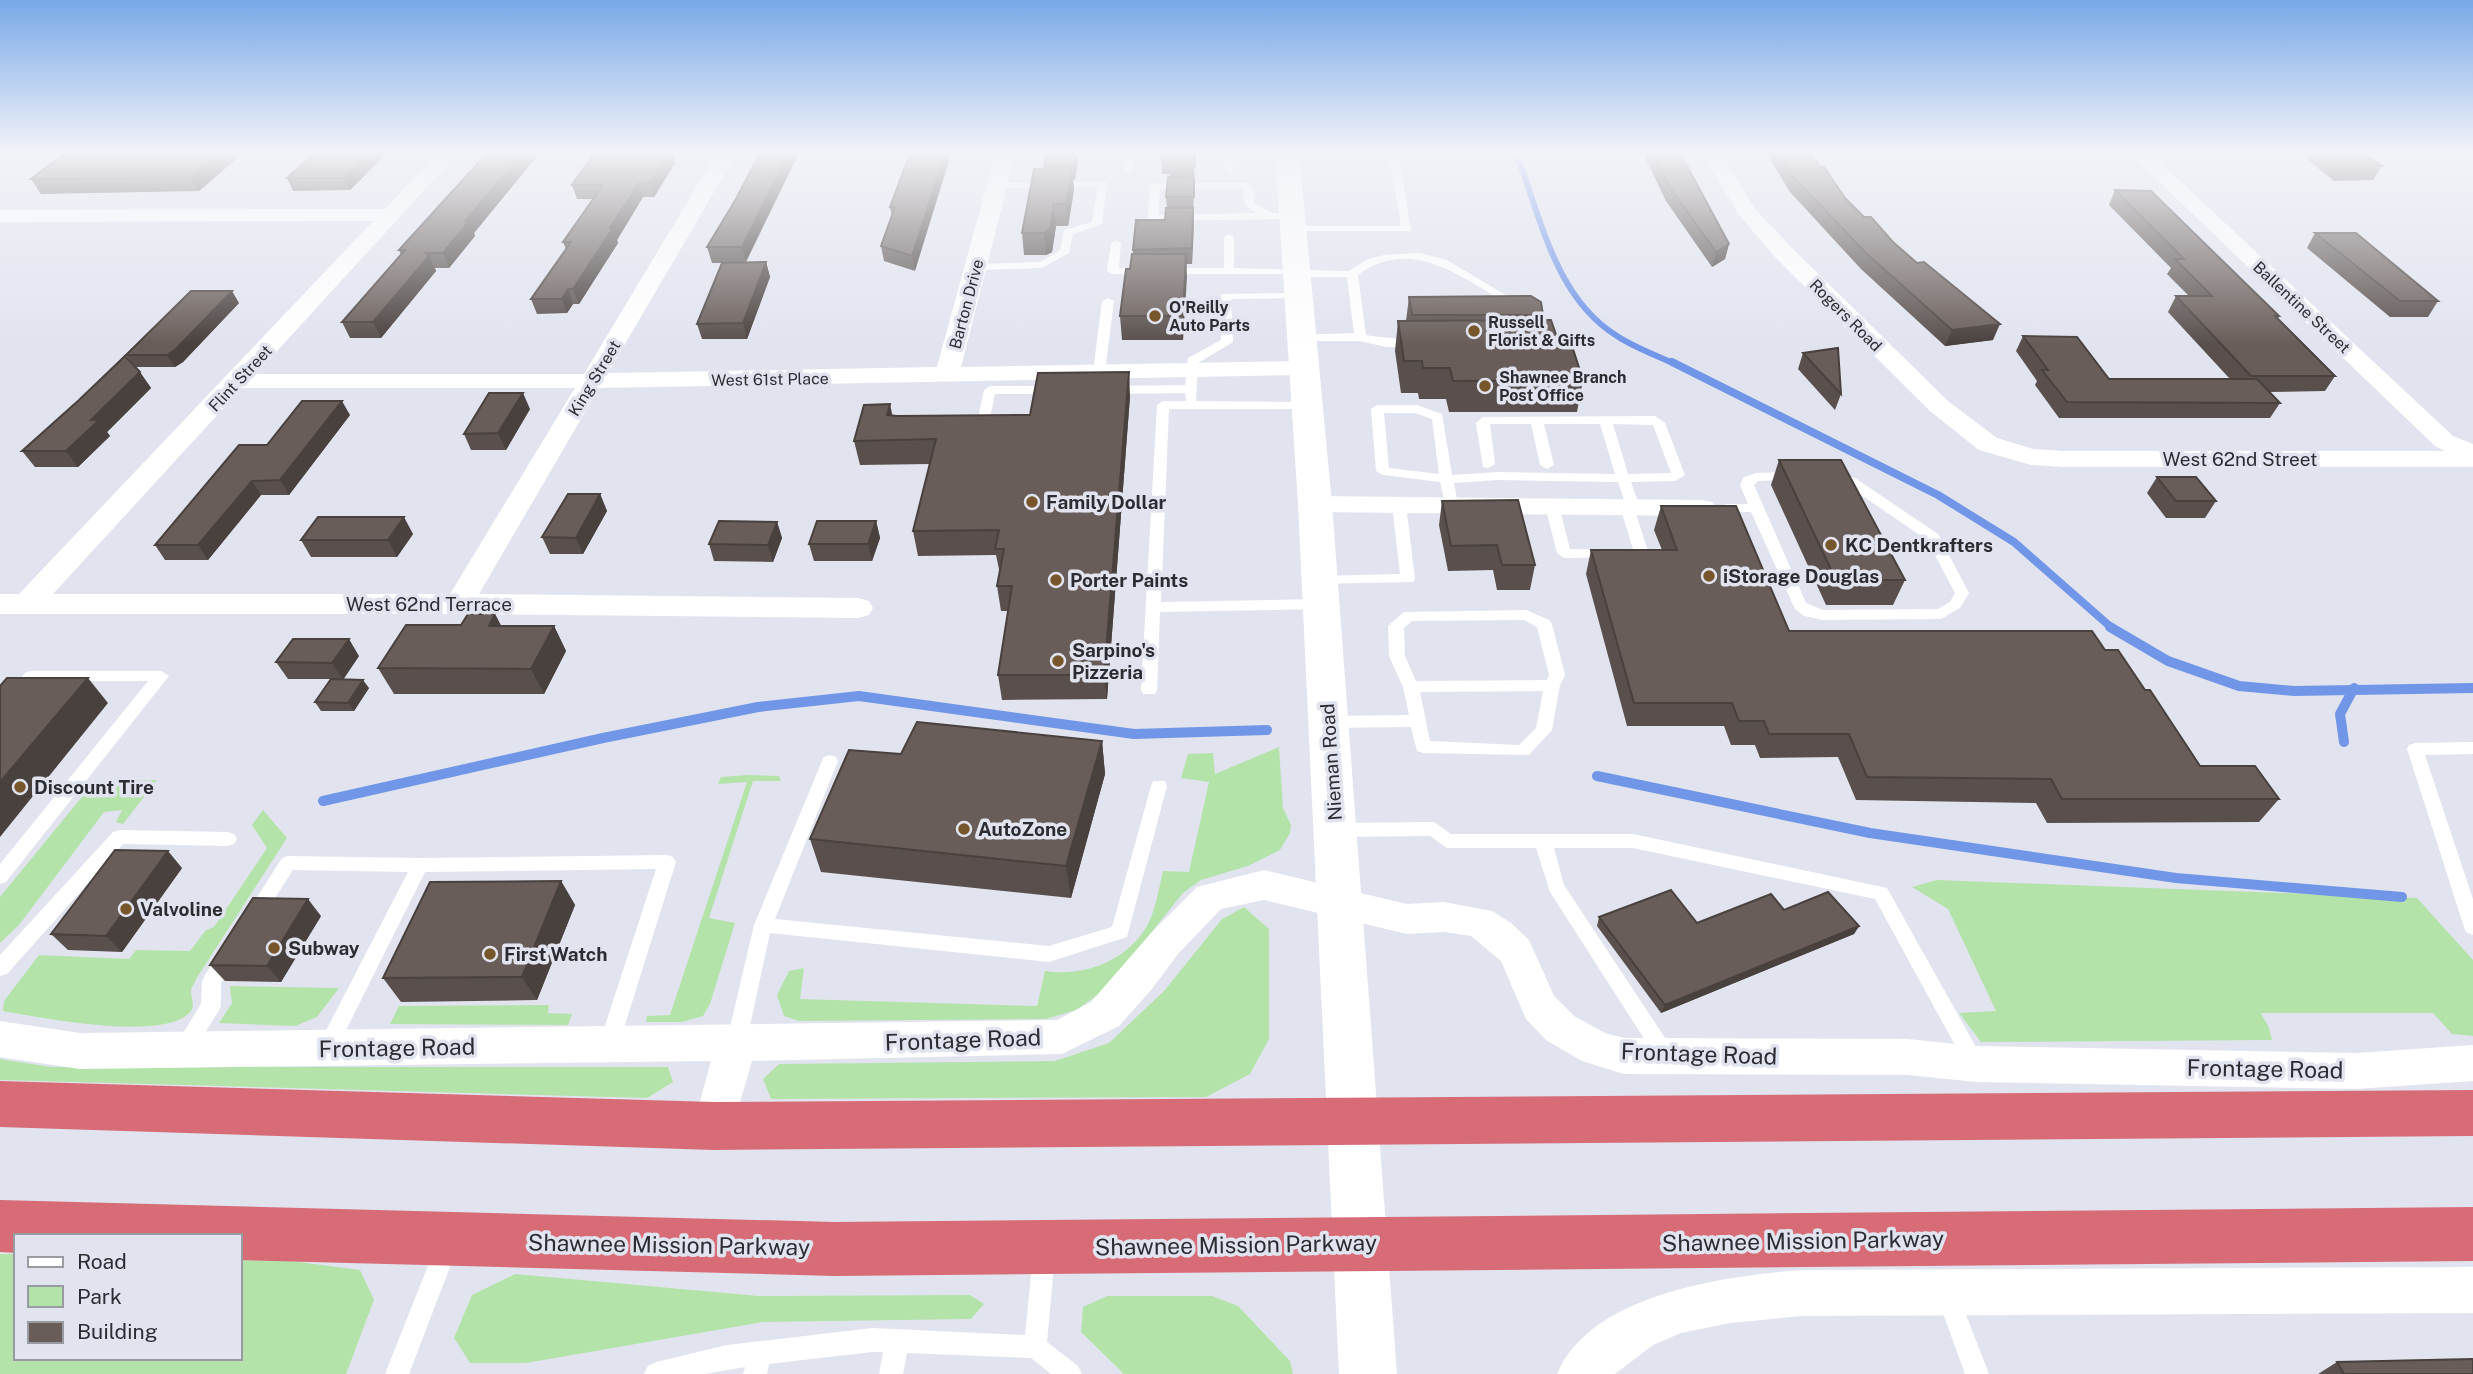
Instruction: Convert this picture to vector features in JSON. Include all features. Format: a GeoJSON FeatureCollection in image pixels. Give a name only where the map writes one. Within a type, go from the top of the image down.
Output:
{"type":"FeatureCollection","features":[{"type":"Feature","properties":{"kind":"highway"},"geometry":{"type":"LineString","coordinates":[[0,1104],[714,1126],[2473,1113]]}},
{"type":"Feature","properties":{"kind":"highway","name":"Shawnee Mission Parkway"},"geometry":{"type":"LineString","coordinates":[[0,1226],[835,1249],[2473,1234]]}},
{"type":"Feature","properties":{"kind":"main road","name":"Nieman Road"},"geometry":{"type":"LineString","coordinates":[[1285,215],[1297,280],[1315,504],[1368,1374]]}},
{"type":"Feature","properties":{"kind":"street"},"geometry":{"type":"LineString","coordinates":[[0,216],[344,215]]}},
{"type":"Feature","properties":{"kind":"street","name":"Flint Street"},"geometry":{"type":"LineString","coordinates":[[14,603],[236,382],[391,215]]}},
{"type":"Feature","properties":{"kind":"street","name":"King Street"},"geometry":{"type":"LineString","coordinates":[[459,604],[691,215]]}},
{"type":"Feature","properties":{"kind":"street","name":"Barton Drive"},"geometry":{"type":"LineString","coordinates":[[947,376],[989,215]]}},
{"type":"Feature","properties":{"kind":"street","name":"Rogers Road"},"geometry":{"type":"LineString","coordinates":[[1750,215],[1783,252],[1939,407],[1973,435],[2008,452]]}},
{"type":"Feature","properties":{"kind":"street","name":"Ballentine Street"},"geometry":{"type":"LineString","coordinates":[[2205,215],[2444,440],[2473,454]]}},
{"type":"Feature","properties":{"kind":"street","name":"West 61st Place"},"geometry":{"type":"LineString","coordinates":[[236,382],[592,382],[947,376],[1098,381],[1191,380],[1302,353]]}},
{"type":"Feature","properties":{"kind":"street","name":"West 62nd Street"},"geometry":{"type":"LineString","coordinates":[[2008,452],[2031,457],[2064,459],[2473,459]]}},
{"type":"Feature","properties":{"kind":"street"},"geometry":{"type":"LineString","coordinates":[[1315,504],[1399,505],[1449,492],[1552,506],[1726,508]]}},
{"type":"Feature","properties":{"kind":"street","name":"West 62nd Terrace"},"geometry":{"type":"LineString","coordinates":[[14,603],[859,608]]}},
{"type":"Feature","properties":{"kind":"street","name":"Frontage Road"},"geometry":{"type":"LineString","coordinates":[[0,1039],[80,1051],[996,1041],[1062,1037],[1105,1014],[1165,943],[1210,897],[1264,885],[1407,919],[1444,917],[1479,922],[1498,934],[1516,951],[1540,1007],[1560,1028],[1605,1051],[1624,1056],[1908,1057],[1976,1064],[2356,1071],[2473,1063]]}},
{"type":"Feature","properties":{"kind":"street"},"geometry":{"type":"LineString","coordinates":[[714,1126],[736,1044]]}},
{"type":"Feature","properties":{"kind":"street"},"geometry":{"type":"LineString","coordinates":[[1581,1374],[1618,1340],[1675,1311],[1752,1296],[2473,1290]]}},
{"type":"Feature","properties":{"kind":"lane"},"geometry":{"type":"LineString","coordinates":[[976,267],[1042,265],[1065,251],[1069,232],[1097,224],[1098,215]]}},
{"type":"Feature","properties":{"kind":"lane"},"geometry":{"type":"LineString","coordinates":[[1153,215],[1153,218],[1285,220],[1407,229],[1405,215]]}},
{"type":"Feature","properties":{"kind":"lane"},"geometry":{"type":"LineString","coordinates":[[1204,215],[1210,219]]}},
{"type":"Feature","properties":{"kind":"lane"},"geometry":{"type":"LineString","coordinates":[[1273,215],[1285,220]]}},
{"type":"Feature","properties":{"kind":"lane"},"geometry":{"type":"LineString","coordinates":[[1229,237],[1229,271]]}},
{"type":"Feature","properties":{"kind":"lane"},"geometry":{"type":"LineString","coordinates":[[1116,243],[1113,271],[1229,271],[1297,280]]}},
{"type":"Feature","properties":{"kind":"lane"},"geometry":{"type":"LineString","coordinates":[[1191,405],[1192,361],[1227,342],[1226,296],[1297,280],[1352,274],[1369,262],[1386,257],[1432,258],[1534,316]]}},
{"type":"Feature","properties":{"kind":"lane"},"geometry":{"type":"LineString","coordinates":[[1352,274],[1360,338]]}},
{"type":"Feature","properties":{"kind":"lane"},"geometry":{"type":"LineString","coordinates":[[1098,381],[1108,301]]}},
{"type":"Feature","properties":{"kind":"lane"},"geometry":{"type":"LineString","coordinates":[[1302,353],[1360,338],[1399,345],[1425,345]]}},
{"type":"Feature","properties":{"kind":"lane"},"geometry":{"type":"LineString","coordinates":[[981,432],[990,390],[1070,390]]}},
{"type":"Feature","properties":{"kind":"lane"},"geometry":{"type":"LineString","coordinates":[[1149,690],[1163,405],[1306,406]]}},
{"type":"Feature","properties":{"kind":"lane"},"geometry":{"type":"LineString","coordinates":[[1449,492],[1438,417],[1417,409],[1377,409],[1383,471],[1449,492],[1498,476],[1623,478],[1678,475],[1659,423],[1487,419],[1482,423],[1488,464]]}},
{"type":"Feature","properties":{"kind":"lane"},"geometry":{"type":"LineString","coordinates":[[1537,420],[1547,465]]}},
{"type":"Feature","properties":{"kind":"lane"},"geometry":{"type":"LineString","coordinates":[[1552,506],[1564,553],[1642,554],[1605,420]]}},
{"type":"Feature","properties":{"kind":"lane"},"geometry":{"type":"LineString","coordinates":[[1817,475],[1850,481],[1933,537],[1962,593],[1955,605],[1941,614],[1823,615],[1809,612],[1800,606],[1756,508],[1747,485],[1749,480],[1756,477],[1817,475]]}},
{"type":"Feature","properties":{"kind":"lane"},"geometry":{"type":"LineString","coordinates":[[1154,607],[1320,592],[1408,579],[1399,505]]}},
{"type":"Feature","properties":{"kind":"lane"},"geometry":{"type":"LineString","coordinates":[[1726,508],[1756,508]]}},
{"type":"Feature","properties":{"kind":"lane"},"geometry":{"type":"LineString","coordinates":[[1526,615],[1544,624],[1557,675],[1552,685],[1544,730],[1523,751],[1423,747],[1411,687],[1397,656],[1396,626],[1409,616],[1526,615]]}},
{"type":"Feature","properties":{"kind":"lane"},"geometry":{"type":"LineString","coordinates":[[0,712],[32,676],[161,676],[0,877]]}},
{"type":"Feature","properties":{"kind":"lane"},"geometry":{"type":"LineString","coordinates":[[1411,687],[1552,685]]}},
{"type":"Feature","properties":{"kind":"lane"},"geometry":{"type":"LineString","coordinates":[[1328,722],[1417,721]]}},
{"type":"Feature","properties":{"kind":"lane"},"geometry":{"type":"LineString","coordinates":[[2473,748],[2415,749],[2473,927]]}},
{"type":"Feature","properties":{"kind":"lane"},"geometry":{"type":"LineString","coordinates":[[736,1044],[764,925],[830,761]]}},
{"type":"Feature","properties":{"kind":"lane"},"geometry":{"type":"LineString","coordinates":[[764,925],[1049,954],[1120,932],[1159,786]]}},
{"type":"Feature","properties":{"kind":"lane"},"geometry":{"type":"LineString","coordinates":[[1335,830],[1434,829],[1447,841],[1633,841],[1881,893],[1976,1064]]}},
{"type":"Feature","properties":{"kind":"lane"},"geometry":{"type":"LineString","coordinates":[[0,968],[119,837],[228,839]]}},
{"type":"Feature","properties":{"kind":"lane"},"geometry":{"type":"LineString","coordinates":[[1542,841],[1556,887],[1668,1058]]}},
{"type":"Feature","properties":{"kind":"lane"},"geometry":{"type":"LineString","coordinates":[[183,1049],[211,1006],[212,981],[288,863],[420,865],[667,862],[608,1045]]}},
{"type":"Feature","properties":{"kind":"lane"},"geometry":{"type":"LineString","coordinates":[[327,1048],[420,865]]}},
{"type":"Feature","properties":{"kind":"lane"},"geometry":{"type":"LineString","coordinates":[[397,1374],[450,1240]]}},
{"type":"Feature","properties":{"kind":"lane"},"geometry":{"type":"LineString","coordinates":[[1035,1347],[1044,1247]]}},
{"type":"Feature","properties":{"kind":"lane"},"geometry":{"type":"LineString","coordinates":[[1947,1293],[1977,1374]]}},
{"type":"Feature","properties":{"kind":"lane"},"geometry":{"type":"LineString","coordinates":[[656,1374],[727,1357],[758,1363],[872,1340],[1035,1347],[1070,1374]]}},
{"type":"Feature","properties":{"kind":"lane"},"geometry":{"type":"LineString","coordinates":[[891,1374],[897,1342]]}},
{"type":"Feature","properties":{"kind":"green space"},"geometry":{"type":"Polygon","coordinates":[[[1279,747],[1283,808],[1291,825],[1290,833],[1280,850],[1248,866],[1201,880],[1183,893],[1106,989],[1076,1010],[1046,1019],[799,1021],[784,1016],[777,995],[789,971],[804,968],[800,999],[1037,1006],[1045,971],[1089,969],[1117,957],[1129,948],[1148,924],[1163,871],[1189,872],[1209,782],[1181,778],[1188,754],[1213,753],[1215,774],[1279,747]]]}},
{"type":"Feature","properties":{"kind":"green space"},"geometry":{"type":"Polygon","coordinates":[[[779,776],[781,781],[753,781],[709,918],[735,923],[710,1004],[703,1016],[682,1022],[646,1022],[647,1016],[670,1015],[747,782],[718,784],[721,777],[779,776]]]}},
{"type":"Feature","properties":{"kind":"green space"},"geometry":{"type":"Polygon","coordinates":[[[157,780],[123,824],[116,822],[122,810],[104,812],[19,925],[0,943],[0,897],[95,781],[157,780]]]}},
{"type":"Feature","properties":{"kind":"green space"},"geometry":{"type":"Polygon","coordinates":[[[263,810],[287,838],[198,976],[191,991],[193,1007],[187,1015],[172,1022],[126,1027],[70,1022],[3,1011],[4,1001],[39,955],[129,959],[136,950],[190,951],[206,930],[214,927],[267,848],[252,825],[263,810]]]}},
{"type":"Feature","properties":{"kind":"green space"},"geometry":{"type":"Polygon","coordinates":[[[1937,880],[2417,898],[2473,960],[2473,1036],[2452,1034],[2433,1013],[2261,1013],[2272,1040],[1981,1042],[1959,1013],[1996,1011],[1948,909],[1912,887],[1937,880]]]}},
{"type":"Feature","properties":{"kind":"green space"},"geometry":{"type":"Polygon","coordinates":[[[1244,907],[1269,929],[1269,1039],[1250,1074],[1206,1097],[771,1099],[763,1079],[779,1064],[1055,1061],[1109,1043],[1164,991],[1222,919],[1244,907]]]}},
{"type":"Feature","properties":{"kind":"green space"},"geometry":{"type":"Polygon","coordinates":[[[230,986],[339,988],[317,1017],[295,1026],[219,1023],[232,1003],[230,986]]]}},
{"type":"Feature","properties":{"kind":"green space"},"geometry":{"type":"Polygon","coordinates":[[[549,1005],[548,1013],[572,1014],[568,1025],[390,1024],[399,1006],[549,1005]]]}},
{"type":"Feature","properties":{"kind":"green space"},"geometry":{"type":"Polygon","coordinates":[[[0,1059],[51,1067],[668,1067],[673,1082],[647,1098],[0,1080],[0,1059]]]}},
{"type":"Feature","properties":{"kind":"green space"},"geometry":{"type":"Polygon","coordinates":[[[0,1254],[14,1254],[14,1360],[242,1360],[242,1260],[292,1261],[360,1270],[374,1300],[346,1374],[0,1374],[0,1254]]]}},
{"type":"Feature","properties":{"kind":"green space"},"geometry":{"type":"Polygon","coordinates":[[[515,1274],[759,1296],[970,1295],[984,1304],[971,1319],[763,1322],[526,1363],[470,1363],[454,1338],[472,1295],[515,1274]]]}},
{"type":"Feature","properties":{"kind":"green space"},"geometry":{"type":"Polygon","coordinates":[[[1107,1296],[1212,1296],[1238,1306],[1290,1361],[1293,1374],[1124,1374],[1081,1332],[1083,1307],[1107,1296]]]}},
{"type":"Feature","properties":{"kind":"building"},"geometry":{"type":"Polygon","coordinates":[[[431,215],[470,215],[465,221],[469,221],[443,253],[426,253],[429,256],[373,322],[342,322],[405,250],[399,250],[431,215]]]}},
{"type":"Feature","properties":{"kind":"building"},"geometry":{"type":"Polygon","coordinates":[[[582,215],[618,215],[610,228],[613,228],[573,289],[568,289],[562,299],[531,299],[571,242],[563,242],[582,215]]]}},
{"type":"Feature","properties":{"kind":"building"},"geometry":{"type":"Polygon","coordinates":[[[726,215],[758,215],[742,247],[707,247],[726,215]]]}},
{"type":"Feature","properties":{"kind":"building"},"geometry":{"type":"Polygon","coordinates":[[[892,215],[925,215],[912,256],[881,246],[892,215]]]}},
{"type":"Feature","properties":{"kind":"building"},"geometry":{"type":"Polygon","coordinates":[[[1025,215],[1052,215],[1050,229],[1044,233],[1022,233],[1025,215]]]}},
{"type":"Feature","properties":{"kind":"building"},"geometry":{"type":"Polygon","coordinates":[[[1165,215],[1193,215],[1192,248],[1133,250],[1136,220],[1165,220],[1165,215]]]}},
{"type":"Feature","properties":{"kind":"building"},"geometry":{"type":"Polygon","coordinates":[[[1690,215],[1713,215],[1729,244],[1716,252],[1690,215]]]}},
{"type":"Feature","properties":{"kind":"building"},"geometry":{"type":"Polygon","coordinates":[[[1830,215],[1871,217],[1893,242],[1917,263],[1924,262],[2000,324],[1952,330],[1866,253],[1830,215]]]}},
{"type":"Feature","properties":{"kind":"building"},"geometry":{"type":"Polygon","coordinates":[[[2140,215],[2176,215],[2279,316],[2275,316],[2335,376],[2251,376],[2176,296],[2212,296],[2175,259],[2184,259],[2140,215]]]}},
{"type":"Feature","properties":{"kind":"building"},"geometry":{"type":"Polygon","coordinates":[[[2315,233],[2356,233],[2438,301],[2400,301],[2315,233]]]}},
{"type":"Feature","properties":{"kind":"building"},"geometry":{"type":"Polygon","coordinates":[[[1132,254],[1186,254],[1183,316],[1120,316],[1126,269],[1130,269],[1132,254]]]}},
{"type":"Feature","properties":{"kind":"building"},"geometry":{"type":"Polygon","coordinates":[[[766,262],[743,323],[697,324],[722,263],[766,262]]]}},
{"type":"Feature","properties":{"kind":"building"},"geometry":{"type":"Polygon","coordinates":[[[191,291],[232,291],[167,355],[126,355],[191,291]]]}},
{"type":"Feature","properties":{"kind":"building"},"geometry":{"type":"Polygon","coordinates":[[[1531,296],[1541,302],[1543,315],[1412,315],[1409,297],[1531,296]]]}},
{"type":"Feature","properties":{"kind":"building"},"geometry":{"type":"Polygon","coordinates":[[[1551,320],[1561,349],[1573,349],[1583,380],[1453,381],[1450,368],[1423,368],[1422,361],[1404,361],[1398,321],[1551,320]]]}},
{"type":"Feature","properties":{"kind":"building"},"geometry":{"type":"Polygon","coordinates":[[[2023,336],[2077,337],[2109,379],[2257,379],[2280,403],[2067,402],[2042,370],[2048,370],[2023,336]]]}},
{"type":"Feature","properties":{"kind":"building"},"geometry":{"type":"Polygon","coordinates":[[[1838,348],[1841,394],[1803,353],[1838,348]]]}},
{"type":"Feature","properties":{"kind":"building"},"geometry":{"type":"Polygon","coordinates":[[[125,356],[140,372],[91,420],[99,420],[66,451],[22,451],[79,400],[125,356]]]}},
{"type":"Feature","properties":{"kind":"building"},"geometry":{"type":"Polygon","coordinates":[[[1129,372],[1104,675],[998,675],[1012,586],[997,586],[1004,549],[995,549],[999,530],[913,531],[936,439],[854,441],[864,405],[890,404],[887,415],[897,416],[1030,415],[1038,373],[1129,372]]]}},
{"type":"Feature","properties":{"kind":"building"},"geometry":{"type":"Polygon","coordinates":[[[489,393],[523,393],[498,433],[464,434],[489,393]]]}},
{"type":"Feature","properties":{"kind":"building"},"geometry":{"type":"Polygon","coordinates":[[[302,401],[342,401],[280,480],[252,481],[198,545],[155,545],[239,445],[267,445],[302,401]]]}},
{"type":"Feature","properties":{"kind":"building"},"geometry":{"type":"Polygon","coordinates":[[[1779,460],[1841,460],[1905,580],[1836,580],[1779,460]]]}},
{"type":"Feature","properties":{"kind":"building"},"geometry":{"type":"Polygon","coordinates":[[[2157,477],[2196,477],[2216,501],[2176,501],[2157,477]]]}},
{"type":"Feature","properties":{"kind":"building"},"geometry":{"type":"Polygon","coordinates":[[[568,494],[600,494],[576,538],[542,537],[568,494]]]}},
{"type":"Feature","properties":{"kind":"building"},"geometry":{"type":"Polygon","coordinates":[[[1518,500],[1535,565],[1502,565],[1497,545],[1451,546],[1442,501],[1518,500]]]}},
{"type":"Feature","properties":{"kind":"building"},"geometry":{"type":"Polygon","coordinates":[[[1661,506],[1736,506],[1789,631],[2092,631],[2105,650],[2118,650],[2145,690],[2150,690],[2200,766],[2255,766],[2279,799],[2062,799],[2051,779],[1867,777],[1849,734],[1769,734],[1764,721],[1739,721],[1732,703],[1634,703],[1591,550],[1677,550],[1661,506]]]}},
{"type":"Feature","properties":{"kind":"building"},"geometry":{"type":"Polygon","coordinates":[[[318,517],[404,517],[388,540],[301,540],[318,517]]]}},
{"type":"Feature","properties":{"kind":"building"},"geometry":{"type":"Polygon","coordinates":[[[719,521],[777,522],[768,545],[709,544],[719,521]]]}},
{"type":"Feature","properties":{"kind":"building"},"geometry":{"type":"Polygon","coordinates":[[[817,521],[876,521],[868,544],[809,544],[817,521]]]}},
{"type":"Feature","properties":{"kind":"building"},"geometry":{"type":"Polygon","coordinates":[[[468,614],[495,614],[489,626],[554,626],[531,669],[378,668],[406,625],[461,625],[468,614]]]}},
{"type":"Feature","properties":{"kind":"building"},"geometry":{"type":"Polygon","coordinates":[[[293,639],[349,639],[332,663],[276,662],[293,639]]]}},
{"type":"Feature","properties":{"kind":"building"},"geometry":{"type":"Polygon","coordinates":[[[7,678],[88,678],[0,782],[0,686],[7,678]]]}},
{"type":"Feature","properties":{"kind":"building"},"geometry":{"type":"Polygon","coordinates":[[[331,679],[363,680],[348,703],[315,702],[331,679]]]}},
{"type":"Feature","properties":{"kind":"building","name":"AutoZone"},"geometry":{"type":"Polygon","coordinates":[[[917,722],[1102,741],[1066,866],[810,839],[849,750],[901,754],[917,722]]]}},
{"type":"Feature","properties":{"kind":"building"},"geometry":{"type":"Polygon","coordinates":[[[115,850],[168,851],[106,936],[51,934],[115,850]]]}},
{"type":"Feature","properties":{"kind":"building"},"geometry":{"type":"Polygon","coordinates":[[[561,881],[522,977],[383,978],[430,882],[561,881]]]}},
{"type":"Feature","properties":{"kind":"building"},"geometry":{"type":"Polygon","coordinates":[[[1671,890],[1697,923],[1771,894],[1784,910],[1828,892],[1859,926],[1665,1005],[1599,917],[1671,890]]]}},
{"type":"Feature","properties":{"kind":"building"},"geometry":{"type":"Polygon","coordinates":[[[253,898],[308,899],[267,966],[210,965],[253,898]]]}},
{"type":"Feature","properties":{"kind":"building"},"geometry":{"type":"Polygon","coordinates":[[[2473,1359],[2473,1374],[2344,1374],[2337,1362],[2473,1359]]]}},
{"type":"Feature","properties":{"kind":"waterway"},"geometry":{"type":"LineString","coordinates":[[1538,215],[1554,258],[1580,302],[1617,336],[1675,364]]}},
{"type":"Feature","properties":{"kind":"waterway"},"geometry":{"type":"LineString","coordinates":[[1672,362],[1938,495],[2014,542],[2112,628]]}},
{"type":"Feature","properties":{"kind":"waterway"},"geometry":{"type":"LineString","coordinates":[[2112,628],[2168,661],[2239,686],[2294,691],[2353,690]]}},
{"type":"Feature","properties":{"kind":"waterway"},"geometry":{"type":"LineString","coordinates":[[2353,690],[2473,688]]}},
{"type":"Feature","properties":{"kind":"waterway"},"geometry":{"type":"LineString","coordinates":[[2344,742],[2340,714],[2353,690]]}},
{"type":"Feature","properties":{"kind":"waterway"},"geometry":{"type":"LineString","coordinates":[[323,801],[603,738],[758,707],[859,696],[1134,734],[1267,730]]}},
{"type":"Feature","properties":{"kind":"waterway"},"geometry":{"type":"LineString","coordinates":[[1597,776],[1870,833],[2176,878],[2402,897]]}},
{"type":"Feature","properties":{"kind":"place","name":"O'Reilly Auto Parts"},"geometry":{"type":"Point","coordinates":[1155,316]}},
{"type":"Feature","properties":{"kind":"place","name":"Russell Florist & Gifts"},"geometry":{"type":"Point","coordinates":[1474,331]}},
{"type":"Feature","properties":{"kind":"place","name":"Shawnee Branch Post Office"},"geometry":{"type":"Point","coordinates":[1485,386]}},
{"type":"Feature","properties":{"kind":"place","name":"Family Dollar"},"geometry":{"type":"Point","coordinates":[1032,502]}},
{"type":"Feature","properties":{"kind":"place","name":"KC Dentkrafters"},"geometry":{"type":"Point","coordinates":[1831,545]}},
{"type":"Feature","properties":{"kind":"place","name":"iStorage Douglas"},"geometry":{"type":"Point","coordinates":[1709,576]}},
{"type":"Feature","properties":{"kind":"place","name":"Porter Paints"},"geometry":{"type":"Point","coordinates":[1056,580]}},
{"type":"Feature","properties":{"kind":"place","name":"Sarpino's Pizzeria"},"geometry":{"type":"Point","coordinates":[1058,661]}},
{"type":"Feature","properties":{"kind":"place","name":"Discount Tire"},"geometry":{"type":"Point","coordinates":[20,787]}},
{"type":"Feature","properties":{"kind":"place","name":"AutoZone"},"geometry":{"type":"Point","coordinates":[964,829]}},
{"type":"Feature","properties":{"kind":"place","name":"Valvoline"},"geometry":{"type":"Point","coordinates":[126,909]}},
{"type":"Feature","properties":{"kind":"place","name":"Subway"},"geometry":{"type":"Point","coordinates":[274,948]}},
{"type":"Feature","properties":{"kind":"place","name":"First Watch"},"geometry":{"type":"Point","coordinates":[490,954]}}]}
